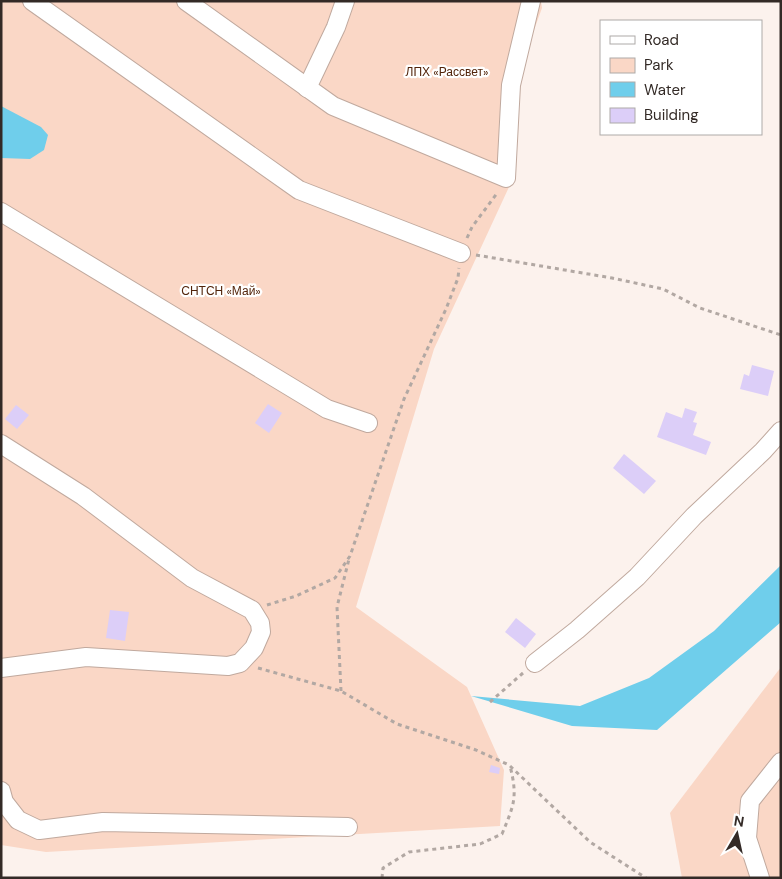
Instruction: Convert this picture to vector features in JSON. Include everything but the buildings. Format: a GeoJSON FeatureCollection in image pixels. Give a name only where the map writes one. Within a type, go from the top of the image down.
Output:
{"type":"FeatureCollection","features":[{"type":"Feature","properties":{"kind":"lane"},"geometry":{"type":"LineString","coordinates":[[32,1],[299,190],[460,253]]}},
{"type":"Feature","properties":{"kind":"lane"},"geometry":{"type":"LineString","coordinates":[[186,1],[333,106],[506,178],[511,85],[531,1]]}},
{"type":"Feature","properties":{"kind":"lane"},"geometry":{"type":"LineString","coordinates":[[307,88],[336,27],[345,1]]}},
{"type":"Feature","properties":{"kind":"lane"},"geometry":{"type":"LineString","coordinates":[[1,212],[327,409],[368,424]]}},
{"type":"Feature","properties":{"kind":"lane"},"geometry":{"type":"LineString","coordinates":[[535,663],[578,630],[637,577],[694,516],[781,431]]}},
{"type":"Feature","properties":{"kind":"lane"},"geometry":{"type":"LineString","coordinates":[[1,444],[83,496],[192,578],[252,610],[260,623],[261,632],[254,648],[240,663],[228,666],[86,657],[1,668]]}},
{"type":"Feature","properties":{"kind":"lane"},"geometry":{"type":"LineString","coordinates":[[760,878],[747,838],[750,801],[781,762]]}},
{"type":"Feature","properties":{"kind":"lane"},"geometry":{"type":"LineString","coordinates":[[1,790],[4,802],[18,820],[39,830],[103,822],[348,827]]}},
{"type":"Feature","properties":{"kind":"path"},"geometry":{"type":"LineString","coordinates":[[341,691],[337,607],[350,556],[404,399],[446,309],[458,278],[460,253],[472,227],[494,198],[506,178]]}},
{"type":"Feature","properties":{"kind":"path"},"geometry":{"type":"LineString","coordinates":[[460,253],[612,278],[663,289],[700,308],[781,335]]}},
{"type":"Feature","properties":{"kind":"path"},"geometry":{"type":"LineString","coordinates":[[252,610],[296,596],[335,578],[350,556]]}},
{"type":"Feature","properties":{"kind":"path"},"geometry":{"type":"LineString","coordinates":[[240,663],[341,691],[397,724],[476,750],[509,765],[590,842],[646,878]]}},
{"type":"Feature","properties":{"kind":"path"},"geometry":{"type":"LineString","coordinates":[[490,702],[535,663]]}},
{"type":"Feature","properties":{"kind":"path"},"geometry":{"type":"LineString","coordinates":[[382,878],[383,868],[408,852],[480,844],[502,834],[512,809],[515,788],[509,765]]}},
{"type":"Feature","properties":{"kind":"green space","name":"СНТСН «Май»"},"geometry":{"type":"Polygon","coordinates":[[[1,1],[541,1],[542,8],[522,63],[513,118],[509,187],[434,349],[356,607],[467,687],[504,770],[500,826],[46,852],[1,845],[1,1]]]}},
{"type":"Feature","properties":{"kind":"green space"},"geometry":{"type":"Polygon","coordinates":[[[781,667],[781,878],[682,878],[670,813],[781,667]]]}},
{"type":"Feature","properties":{"kind":"water"},"geometry":{"type":"Polygon","coordinates":[[[1,106],[41,127],[48,135],[44,150],[30,159],[1,158],[1,106]]]}},
{"type":"Feature","properties":{"kind":"water"},"geometry":{"type":"Polygon","coordinates":[[[781,565],[781,622],[657,730],[572,726],[471,696],[580,706],[649,678],[714,631],[781,565]]]}},
{"type":"Feature","properties":{"kind":"park label","name":"ЛПХ «Рассвет»"},"geometry":{"type":"Point","coordinates":[447,72]}}]}
